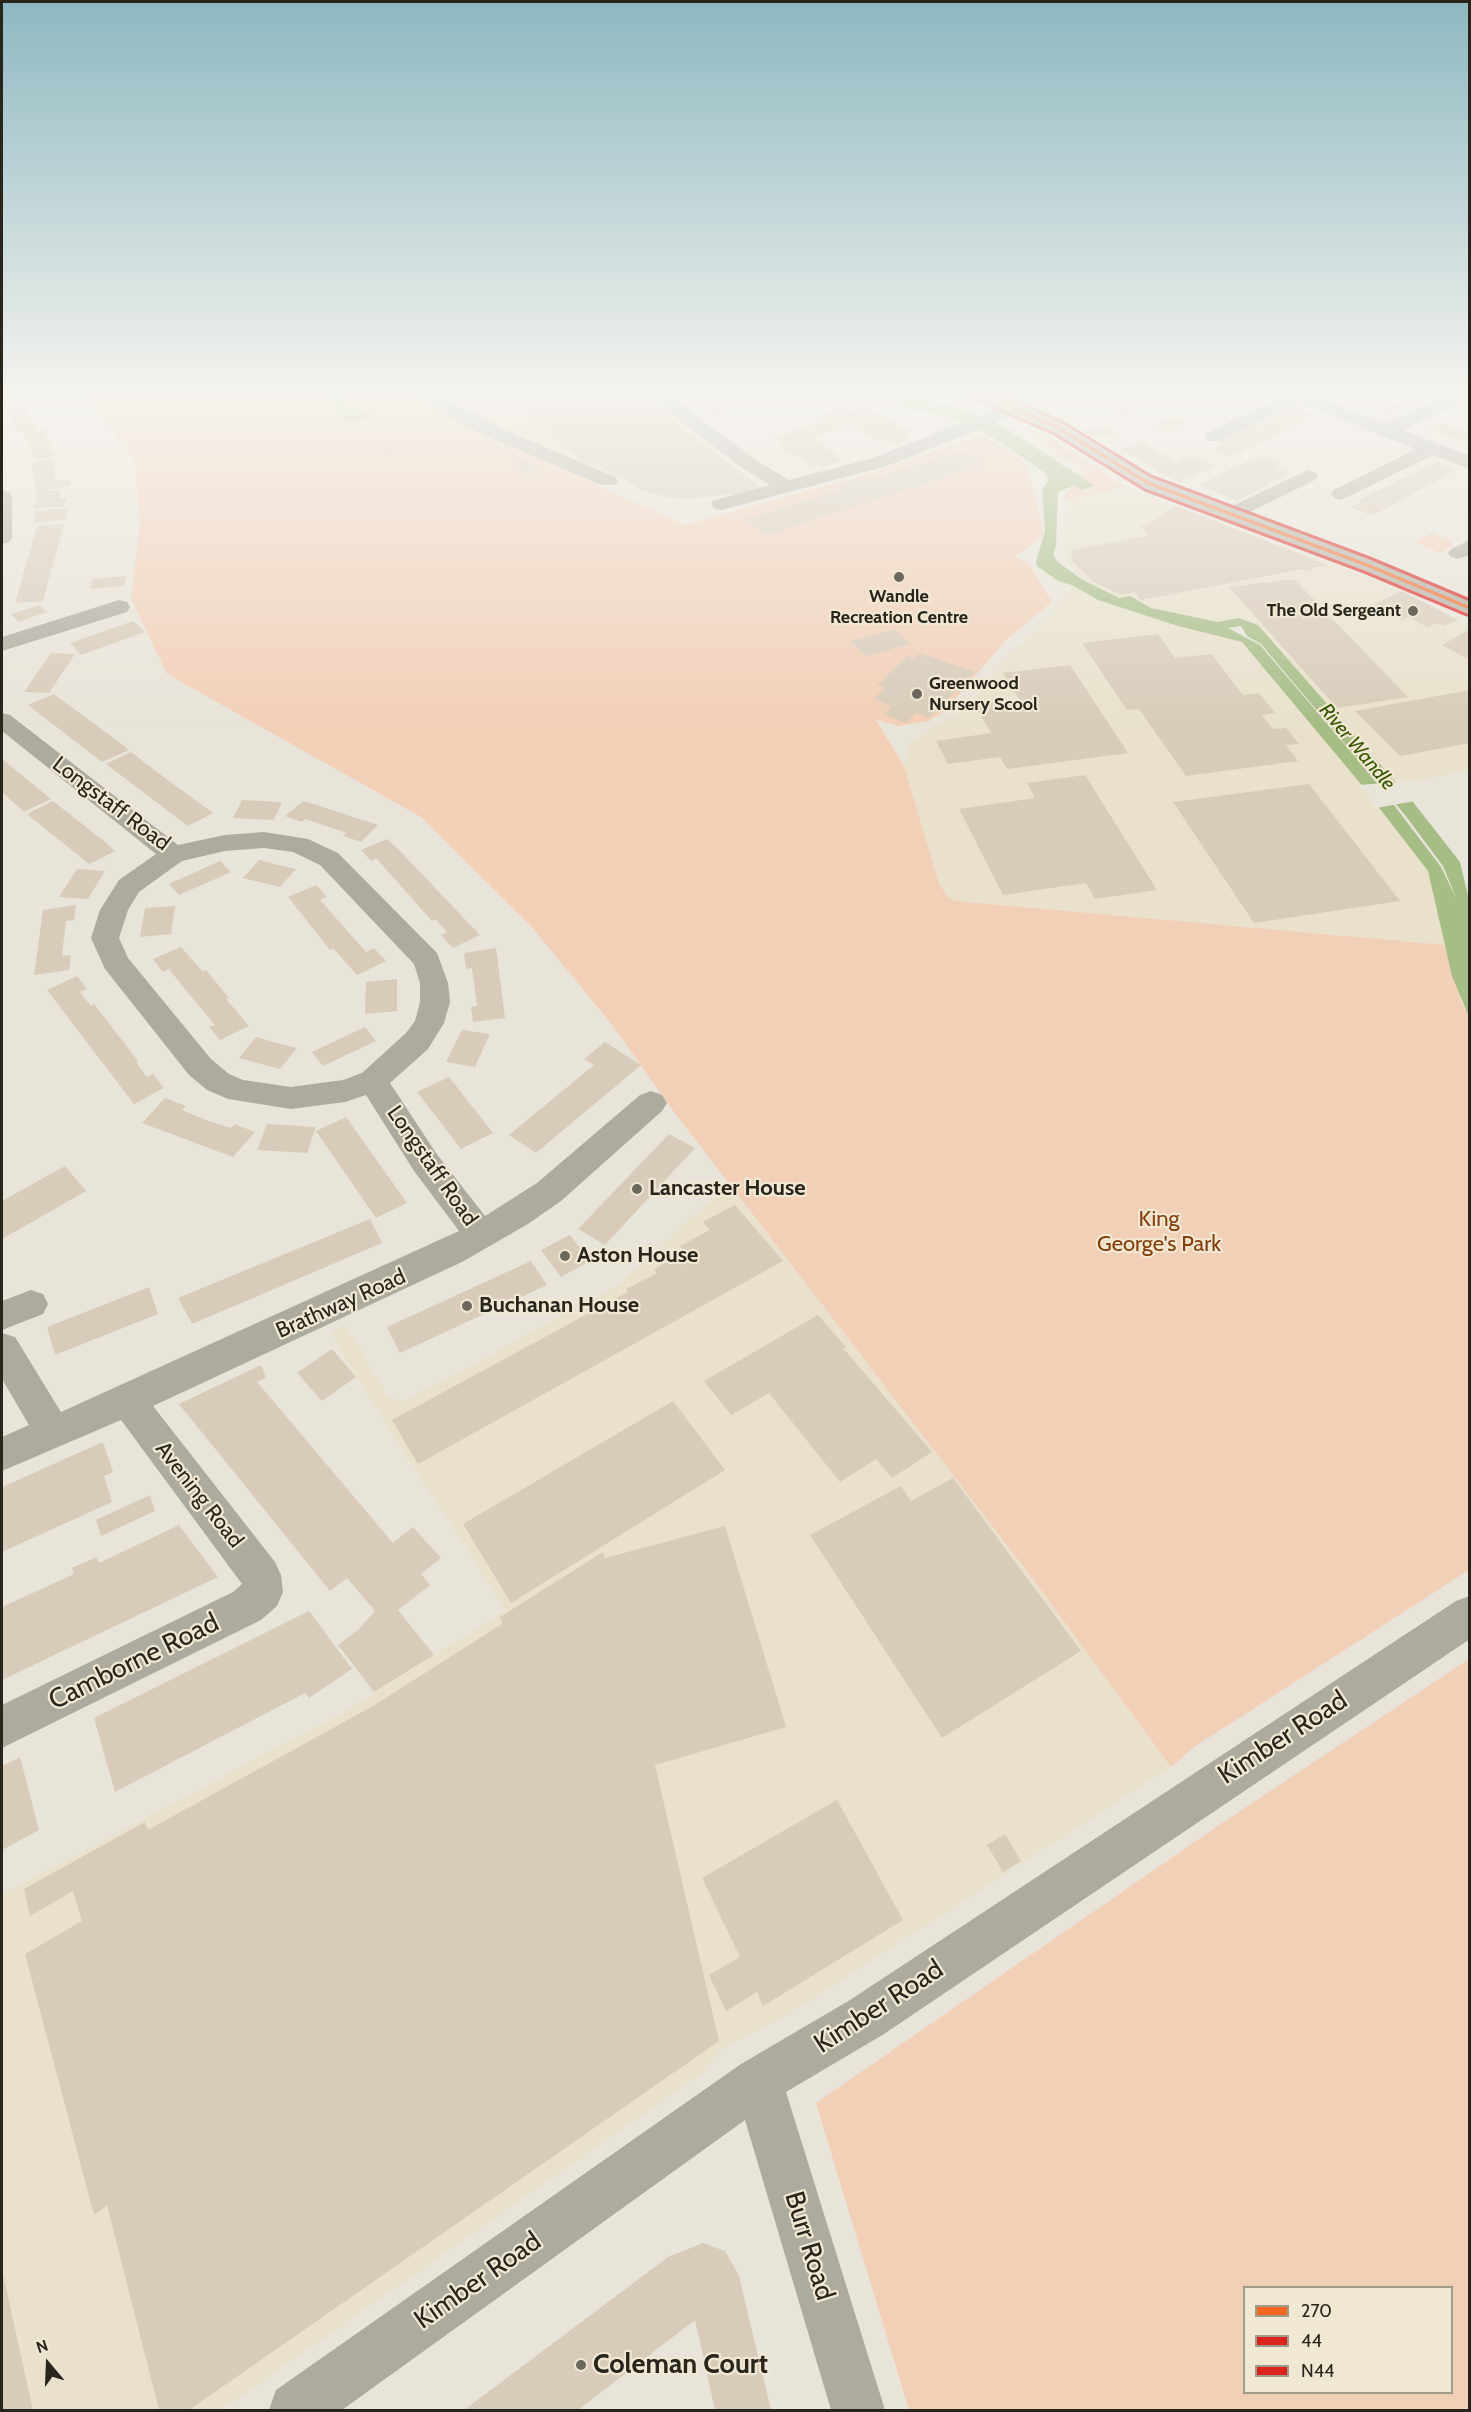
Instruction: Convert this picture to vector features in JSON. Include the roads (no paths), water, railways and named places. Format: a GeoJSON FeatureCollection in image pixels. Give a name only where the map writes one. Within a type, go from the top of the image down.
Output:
{"type":"FeatureCollection","features":[{"type":"Feature","properties":{"kind":"main road"},"geometry":{"type":"LineString","coordinates":[[2,504],[2,538]]}},
{"type":"Feature","properties":{"kind":"main road"},"geometry":{"type":"LineString","coordinates":[[1206,504],[1383,571],[1470,608]]}},
{"type":"Feature","properties":{"kind":"street"},"geometry":{"type":"LineString","coordinates":[[1233,513],[1252,504]]}},
{"type":"Feature","properties":{"kind":"street"},"geometry":{"type":"LineString","coordinates":[[2,644],[118,607]]}},
{"type":"Feature","properties":{"kind":"street","name":"Longstaff Road"},"geometry":{"type":"LineString","coordinates":[[2,720],[173,854],[225,843],[264,840],[299,845],[329,859],[427,960],[434,983],[435,1002],[429,1023],[417,1041],[373,1081],[425,1162],[481,1235]]}},
{"type":"Feature","properties":{"kind":"street"},"geometry":{"type":"LineString","coordinates":[[173,854],[129,886],[114,910],[105,938],[115,962],[200,1067],[218,1082],[239,1091],[291,1098],[314,1097],[345,1091],[373,1081]]}},
{"type":"Feature","properties":{"kind":"street","name":"Brathway Road"},"geometry":{"type":"LineString","coordinates":[[2,1454],[131,1399],[422,1267],[481,1235],[549,1192],[651,1103]]}},
{"type":"Feature","properties":{"kind":"street"},"geometry":{"type":"LineString","coordinates":[[2,1348],[53,1432]]}},
{"type":"Feature","properties":{"kind":"street","name":"Avening Road"},"geometry":{"type":"LineString","coordinates":[[131,1399],[136,1412],[261,1575],[263,1592]]}},
{"type":"Feature","properties":{"kind":"street","name":"Camborne Road"},"geometry":{"type":"LineString","coordinates":[[2,1727],[247,1606],[263,1592]]}},
{"type":"Feature","properties":{"kind":"street","name":"Kimber Road"},"geometry":{"type":"LineString","coordinates":[[296,2410],[758,2082],[867,2017],[1470,1615]]}},
{"type":"Feature","properties":{"kind":"street","name":"Burr Road"},"geometry":{"type":"LineString","coordinates":[[758,2082],[858,2410]]}},
{"type":"Feature","properties":{"kind":"water","name":"River Wandle"},"geometry":{"type":"Polygon","coordinates":[[[1043,504],[1058,504],[1056,547],[1053,554],[1058,562],[1081,579],[1119,598],[1130,596],[1151,608],[1218,622],[1239,618],[1258,625],[1413,802],[1460,862],[1469,900],[1469,1017],[1452,976],[1428,871],[1360,783],[1242,642],[1178,626],[1098,600],[1072,585],[1058,581],[1037,566],[1036,562],[1045,531],[1043,504]],[[1241,626],[1228,628],[1260,645],[1375,780],[1441,867],[1457,900],[1443,866],[1405,815],[1261,644],[1247,636],[1241,626]]]}},
{"type":"Feature","properties":{"kind":"place","name":"Wandle Recreation Centre"},"geometry":{"type":"Point","coordinates":[899,577]}},
{"type":"Feature","properties":{"kind":"place","name":"The Old Sergeant"},"geometry":{"type":"Point","coordinates":[1413,611]}},
{"type":"Feature","properties":{"kind":"place","name":"Greenwood Nursery Scool"},"geometry":{"type":"Point","coordinates":[917,694]}},
{"type":"Feature","properties":{"kind":"place","name":"Lancaster House"},"geometry":{"type":"Point","coordinates":[637,1189]}},
{"type":"Feature","properties":{"kind":"place","name":"Aston House"},"geometry":{"type":"Point","coordinates":[565,1256]}},
{"type":"Feature","properties":{"kind":"place","name":"Buchanan House"},"geometry":{"type":"Point","coordinates":[467,1306]}},
{"type":"Feature","properties":{"kind":"place","name":"Coleman Court"},"geometry":{"type":"Point","coordinates":[581,2365]}},
{"type":"Feature","properties":{"kind":"park label","name":"King George's Park"},"geometry":{"type":"Point","coordinates":[1159,1232]}}]}
